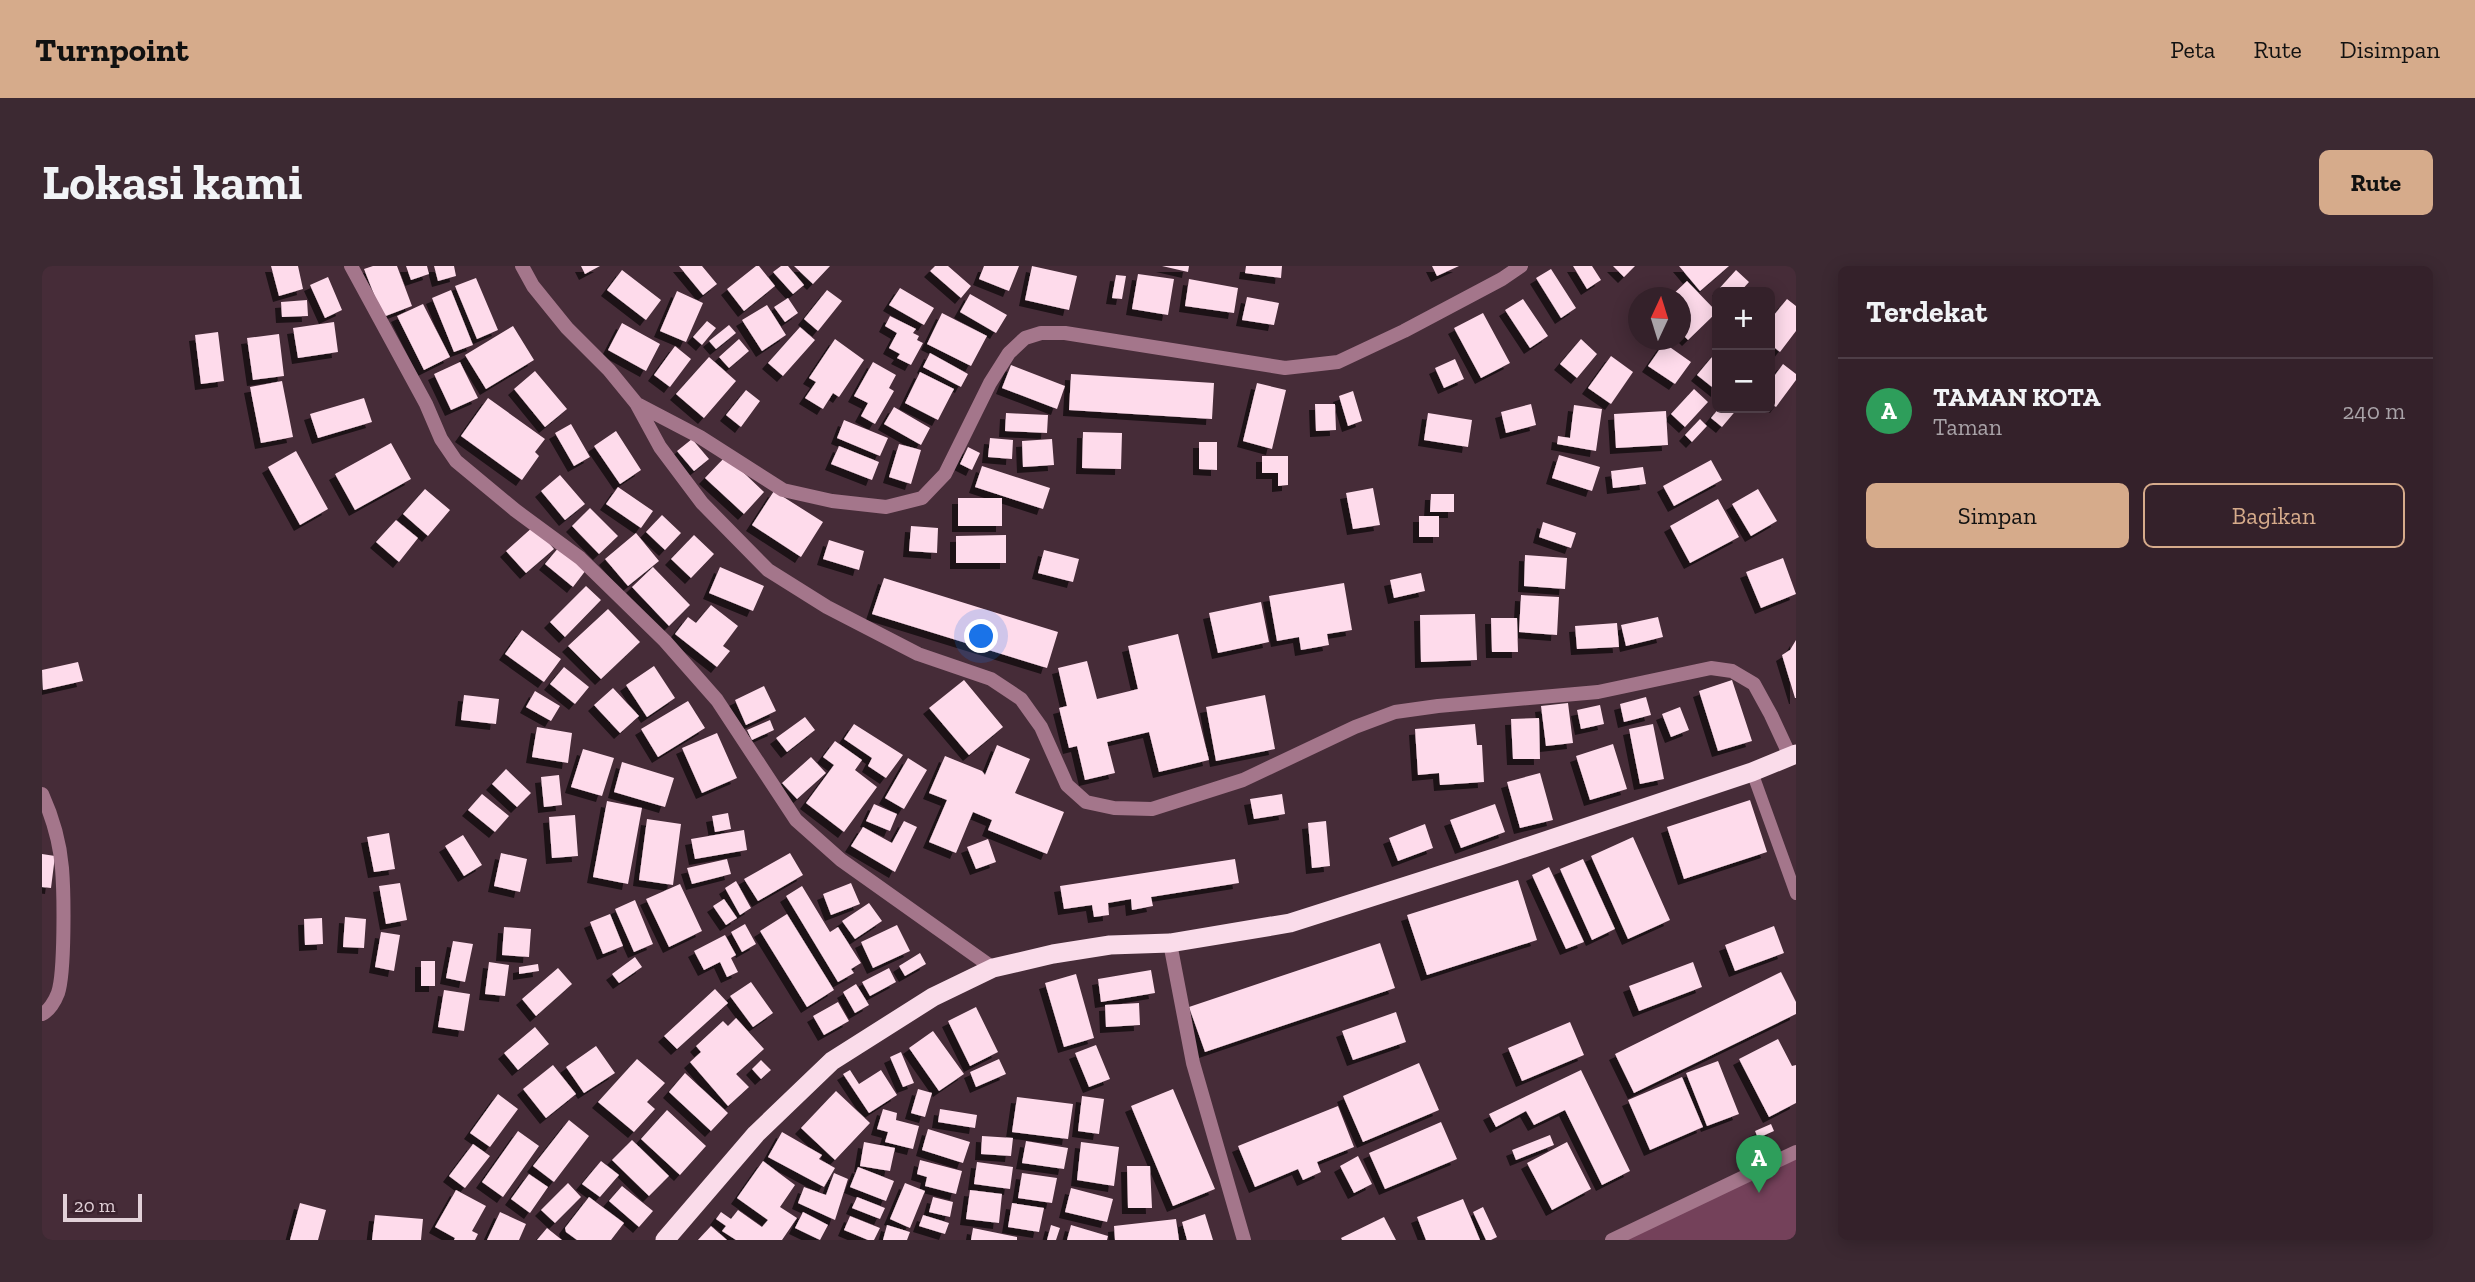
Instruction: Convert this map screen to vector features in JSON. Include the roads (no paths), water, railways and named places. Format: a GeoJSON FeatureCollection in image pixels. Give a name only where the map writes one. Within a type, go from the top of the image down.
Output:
{"type":"FeatureCollection","features":[{"type":"Feature","properties":{"kind":"highway"},"geometry":{"type":"LineString","coordinates":[[665,1240],[756,1135],[832,1061],[933,997],[993,968],[1076,950],[1110,945],[1170,943],[1290,923],[1752,772],[1793,755]]}},
{"type":"Feature","properties":{"kind":"street"},"geometry":{"type":"LineString","coordinates":[[351,266],[456,461],[515,510],[580,558],[665,641],[717,700],[796,820],[841,860],[993,968]]}},
{"type":"Feature","properties":{"kind":"street"},"geometry":{"type":"LineString","coordinates":[[522,266],[533,286],[567,328],[609,370],[636,403],[660,447],[702,503],[768,570],[827,607],[918,654],[991,679],[1021,699],[1041,727],[1067,785],[1086,802],[1114,808],[1152,809],[1243,780],[1355,727],[1395,712],[1598,692],[1711,668],[1732,671],[1754,684],[1793,755]]}},
{"type":"Feature","properties":{"kind":"street"},"geometry":{"type":"LineString","coordinates":[[636,403],[700,437],[783,490],[832,501],[886,507],[922,498],[945,474],[990,383],[1009,353],[1025,338],[1041,332],[1065,332],[1285,368],[1312,367],[1338,362],[1404,331],[1502,279],[1521,266]]}},
{"type":"Feature","properties":{"kind":"street"},"geometry":{"type":"LineString","coordinates":[[42,794],[49,810],[62,867],[62,957],[58,993],[48,1012],[42,1014]]}},
{"type":"Feature","properties":{"kind":"street"},"geometry":{"type":"LineString","coordinates":[[1170,943],[1193,1063],[1244,1240]]}},
{"type":"Feature","properties":{"kind":"street"},"geometry":{"type":"LineString","coordinates":[[1612,1240],[1796,1152]]}},
{"type":"Feature","properties":{"kind":"lane"},"geometry":{"type":"LineString","coordinates":[[1752,772],[1796,894]]}},
{"type":"Feature","properties":{"kind":"place","name":"TAMAN KOTA"},"geometry":{"type":"Point","coordinates":[1759,1193]}}]}
